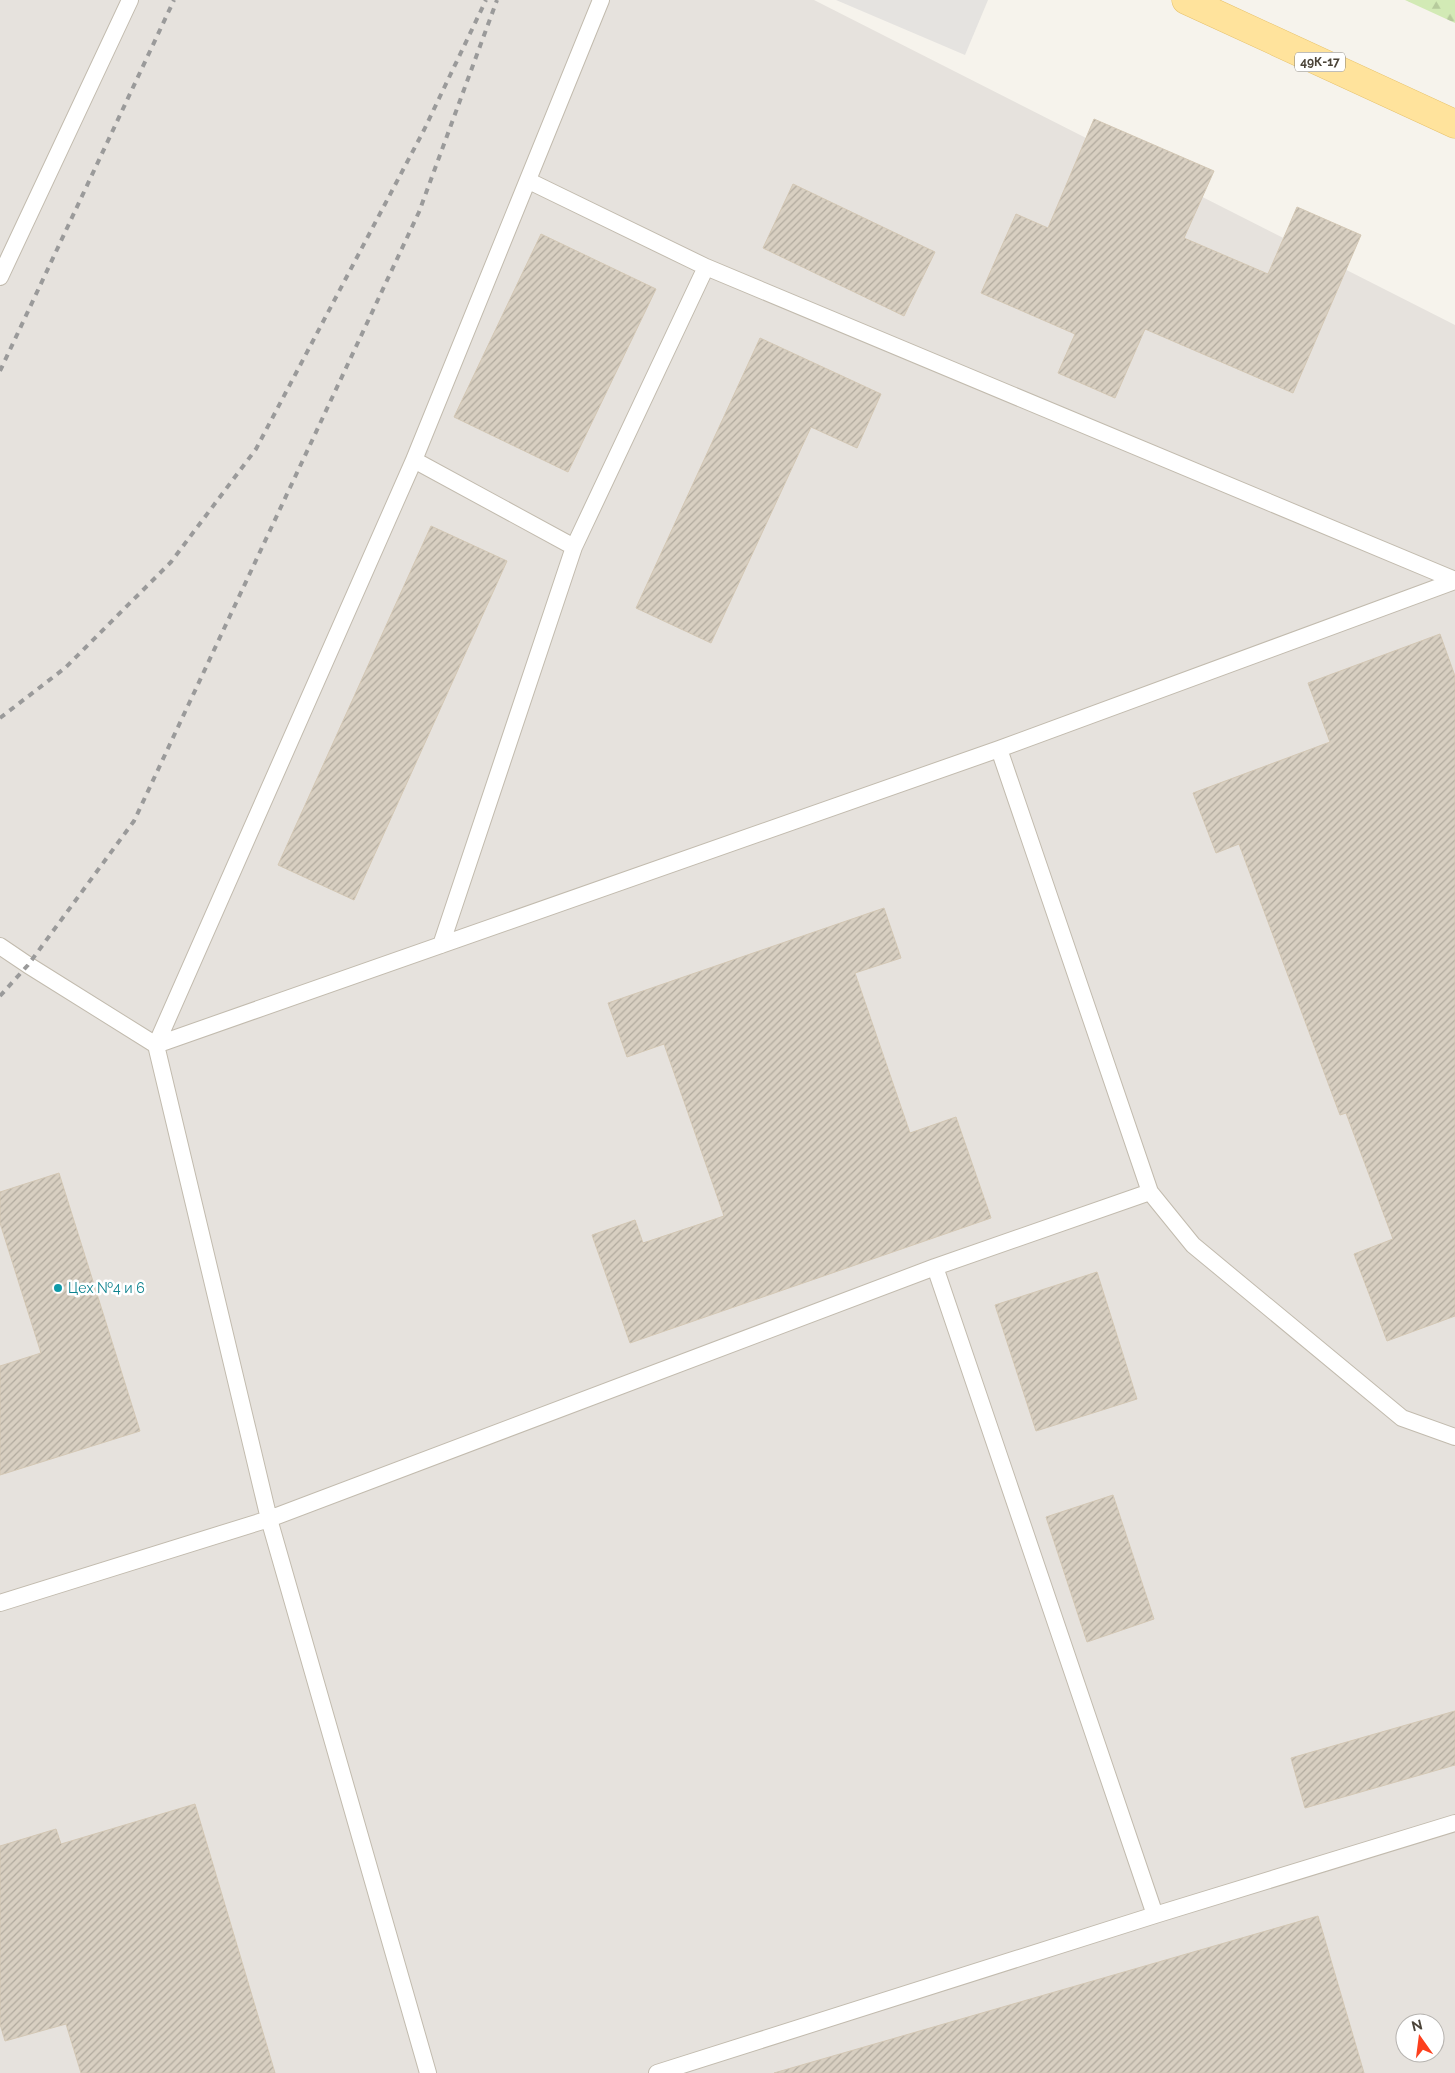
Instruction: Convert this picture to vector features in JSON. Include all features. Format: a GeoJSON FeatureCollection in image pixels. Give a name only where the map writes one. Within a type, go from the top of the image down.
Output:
{"type":"FeatureCollection","features":[{"type":"Feature","properties":{"kind":"main road","name":"49К-17"},"geometry":{"type":"LineString","coordinates":[[1186,0],[1455,124]]}},
{"type":"Feature","properties":{"kind":"lane"},"geometry":{"type":"LineString","coordinates":[[0,277],[130,0]]}},
{"type":"Feature","properties":{"kind":"lane"},"geometry":{"type":"LineString","coordinates":[[428,2073],[269,1519],[156,1046],[414,460],[601,0]]}},
{"type":"Feature","properties":{"kind":"lane"},"geometry":{"type":"LineString","coordinates":[[529,181],[706,267],[1455,580]]}},
{"type":"Feature","properties":{"kind":"lane"},"geometry":{"type":"LineString","coordinates":[[441,946],[574,547],[706,267]]}},
{"type":"Feature","properties":{"kind":"lane"},"geometry":{"type":"LineString","coordinates":[[414,460],[574,547]]}},
{"type":"Feature","properties":{"kind":"lane"},"geometry":{"type":"LineString","coordinates":[[156,1046],[999,748],[1455,580]]}},
{"type":"Feature","properties":{"kind":"lane"},"geometry":{"type":"LineString","coordinates":[[999,748],[1150,1192],[1193,1245],[1402,1418],[1455,1437]]}},
{"type":"Feature","properties":{"kind":"lane"},"geometry":{"type":"LineString","coordinates":[[0,946],[156,1046]]}},
{"type":"Feature","properties":{"kind":"lane"},"geometry":{"type":"LineString","coordinates":[[0,1603],[269,1519],[935,1267],[1150,1192]]}},
{"type":"Feature","properties":{"kind":"lane"},"geometry":{"type":"LineString","coordinates":[[935,1267],[1155,1915]]}},
{"type":"Feature","properties":{"kind":"lane"},"geometry":{"type":"LineString","coordinates":[[657,2073],[1155,1915],[1455,1823]]}},
{"type":"Feature","properties":{"kind":"shaded area"},"geometry":{"type":"Polygon","coordinates":[[[0,0],[814,0],[1455,325],[1455,2073],[0,2073],[0,0]]]}},
{"type":"Feature","properties":{"kind":"shaded area"},"geometry":{"type":"Polygon","coordinates":[[[836,0],[988,0],[965,55],[836,0]]]}},
{"type":"Feature","properties":{"kind":"green space"},"geometry":{"type":"Polygon","coordinates":[[[1405,0],[1455,0],[1455,23],[1405,0]]]}},
{"type":"Feature","properties":{"kind":"building"},"geometry":{"type":"Polygon","coordinates":[[[1094,119],[1214,171],[1184,238],[1268,274],[1297,207],[1361,235],[1293,393],[1145,329],[1115,398],[1058,373],[1075,334],[981,293],[1016,214],[1048,228],[1094,119]]]}},
{"type":"Feature","properties":{"kind":"building"},"geometry":{"type":"Polygon","coordinates":[[[793,184],[935,252],[904,316],[763,248],[793,184]]]}},
{"type":"Feature","properties":{"kind":"building"},"geometry":{"type":"Polygon","coordinates":[[[541,234],[656,289],[568,472],[454,417],[541,234]]]}},
{"type":"Feature","properties":{"kind":"building"},"geometry":{"type":"Polygon","coordinates":[[[760,338],[881,394],[857,448],[811,427],[711,643],[636,608],[760,338]]]}},
{"type":"Feature","properties":{"kind":"building"},"geometry":{"type":"Polygon","coordinates":[[[431,526],[507,561],[354,900],[278,865],[431,526]]]}},
{"type":"Feature","properties":{"kind":"building"},"geometry":{"type":"Polygon","coordinates":[[[1440,634],[1455,676],[1455,1316],[1387,1341],[1354,1254],[1393,1239],[1346,1113],[1340,1115],[1239,844],[1216,853],[1193,793],[1330,742],[1308,683],[1440,634]]]}},
{"type":"Feature","properties":{"kind":"building"},"geometry":{"type":"Polygon","coordinates":[[[884,908],[901,958],[855,973],[910,1133],[956,1117],[991,1218],[630,1343],[592,1235],[635,1220],[643,1243],[724,1216],[664,1044],[627,1057],[608,1003],[884,908]]]}},
{"type":"Feature","properties":{"kind":"building","name":"Цех №4 и 6"},"geometry":{"type":"Polygon","coordinates":[[[59,1173],[140,1431],[0,1475],[0,1366],[41,1353],[0,1223],[0,1192],[59,1173]]]}},
{"type":"Feature","properties":{"kind":"building"},"geometry":{"type":"Polygon","coordinates":[[[1097,1272],[1137,1399],[1036,1431],[995,1305],[1097,1272]]]}},
{"type":"Feature","properties":{"kind":"building"},"geometry":{"type":"Polygon","coordinates":[[[1113,1495],[1154,1619],[1087,1642],[1046,1517],[1113,1495]]]}},
{"type":"Feature","properties":{"kind":"building"},"geometry":{"type":"Polygon","coordinates":[[[1455,1711],[1455,1765],[1305,1808],[1291,1758],[1455,1711]]]}},
{"type":"Feature","properties":{"kind":"building"},"geometry":{"type":"Polygon","coordinates":[[[195,1804],[275,2073],[81,2073],[66,2024],[5,2041],[0,2024],[0,1846],[56,1829],[61,1844],[195,1804]]]}},
{"type":"Feature","properties":{"kind":"building"},"geometry":{"type":"Polygon","coordinates":[[[1318,1916],[1364,2073],[774,2073],[1318,1916]]]}},
{"type":"Feature","properties":{"kind":"railway"},"geometry":{"type":"LineString","coordinates":[[0,371],[174,0]]}},
{"type":"Feature","properties":{"kind":"railway"},"geometry":{"type":"LineString","coordinates":[[0,718],[65,668],[171,562],[256,449],[424,130],[486,0]]}},
{"type":"Feature","properties":{"kind":"railway"},"geometry":{"type":"LineString","coordinates":[[0,996],[28,965],[134,821],[419,212],[497,0]]}},
{"type":"Feature","properties":{"kind":"place","name":"Цех №4 и 6"},"geometry":{"type":"Point","coordinates":[58,1288]}}]}
